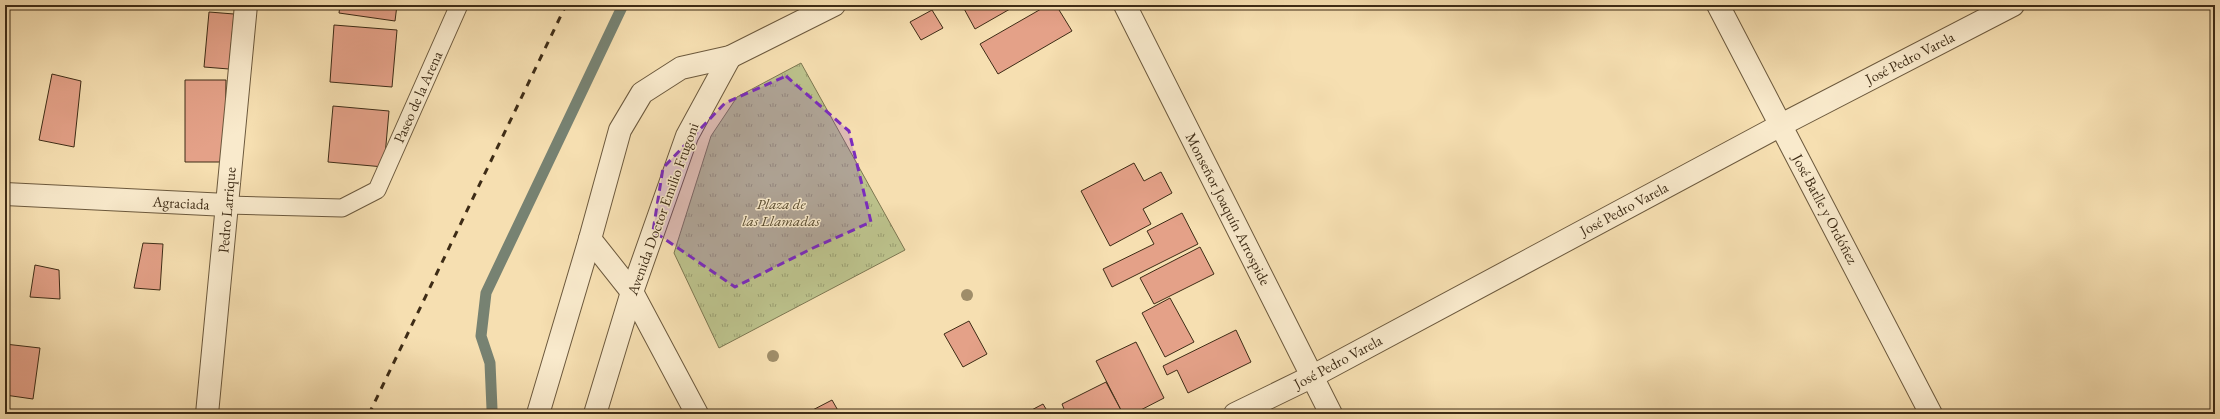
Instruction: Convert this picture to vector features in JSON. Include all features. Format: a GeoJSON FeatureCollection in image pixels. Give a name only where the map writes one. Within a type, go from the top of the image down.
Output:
{"type":"FeatureCollection","features":[{"type":"Feature","properties":{"kind":"street","name":"Pedro Larrique"},"geometry":{"type":"LineString","coordinates":[[208,414],[246,5]]}},
{"type":"Feature","properties":{"kind":"street"},"geometry":{"type":"LineString","coordinates":[[538,414],[590,239],[620,130],[642,93],[681,68],[730,57],[834,5]]}},
{"type":"Feature","properties":{"kind":"street","name":"Monseñor Joaquín Arrospide"},"geometry":{"type":"LineString","coordinates":[[1125,5],[1331,414]]}},
{"type":"Feature","properties":{"kind":"street","name":"José Batlle y Ordóñez"},"geometry":{"type":"LineString","coordinates":[[1718,5],[1932,414]]}},
{"type":"Feature","properties":{"kind":"street","name":"José Pedro Varela"},"geometry":{"type":"LineString","coordinates":[[1235,414],[1313,376],[1781,126],[2013,5]]}},
{"type":"Feature","properties":{"kind":"street","name":"Avenida Doctor Emilio Frugoni"},"geometry":{"type":"LineString","coordinates":[[595,414],[632,292],[687,136],[730,57]]}},
{"type":"Feature","properties":{"kind":"street","name":"Agraciada"},"geometry":{"type":"LineString","coordinates":[[5,194],[228,205]]}},
{"type":"Feature","properties":{"kind":"street"},"geometry":{"type":"LineString","coordinates":[[590,239],[632,292],[697,414]]}},
{"type":"Feature","properties":{"kind":"lane","name":"Paseo de la Arena"},"geometry":{"type":"LineString","coordinates":[[377,190],[459,5]]}},
{"type":"Feature","properties":{"kind":"lane","name":"Agraciada"},"geometry":{"type":"LineString","coordinates":[[228,205],[342,208],[377,190]]}},
{"type":"Feature","properties":{"kind":"highlighted area"},"geometry":{"type":"Polygon","coordinates":[[[786,76],[849,131],[871,222],[813,248],[735,287],[653,231],[663,168],[725,103],[786,76]]]}},
{"type":"Feature","properties":{"kind":"green space","name":"Plaza de las Llamadas"},"geometry":{"type":"Polygon","coordinates":[[[801,63],[905,250],[719,348],[674,253],[711,136],[737,97],[801,63]]]}},
{"type":"Feature","properties":{"kind":"building"},"geometry":{"type":"Polygon","coordinates":[[[340,5],[397,5],[395,21],[339,13],[340,5]]]}},
{"type":"Feature","properties":{"kind":"building"},"geometry":{"type":"Polygon","coordinates":[[[962,5],[1017,5],[975,29],[962,5]]]}},
{"type":"Feature","properties":{"kind":"building"},"geometry":{"type":"Polygon","coordinates":[[[1048,5],[1056,5],[1072,31],[998,74],[980,44],[1048,5]]]}},
{"type":"Feature","properties":{"kind":"building"},"geometry":{"type":"Polygon","coordinates":[[[932,10],[943,28],[921,40],[910,22],[932,10]]]}},
{"type":"Feature","properties":{"kind":"building"},"geometry":{"type":"Polygon","coordinates":[[[209,12],[234,14],[229,69],[204,67],[209,12]]]}},
{"type":"Feature","properties":{"kind":"building"},"geometry":{"type":"Polygon","coordinates":[[[334,25],[397,30],[392,87],[330,82],[334,25]]]}},
{"type":"Feature","properties":{"kind":"building"},"geometry":{"type":"Polygon","coordinates":[[[52,74],[81,81],[74,147],[39,140],[52,74]]]}},
{"type":"Feature","properties":{"kind":"building"},"geometry":{"type":"Polygon","coordinates":[[[185,80],[226,80],[225,162],[185,162],[185,80]]]}},
{"type":"Feature","properties":{"kind":"building"},"geometry":{"type":"Polygon","coordinates":[[[333,106],[389,111],[384,167],[328,162],[333,106]]]}},
{"type":"Feature","properties":{"kind":"building"},"geometry":{"type":"Polygon","coordinates":[[[1134,163],[1144,181],[1161,172],[1172,193],[1143,209],[1151,224],[1110,246],[1081,191],[1134,163]]]}},
{"type":"Feature","properties":{"kind":"building"},"geometry":{"type":"Polygon","coordinates":[[[1182,213],[1198,244],[1112,287],[1103,269],[1154,244],[1147,231],[1182,213]]]}},
{"type":"Feature","properties":{"kind":"building"},"geometry":{"type":"Polygon","coordinates":[[[143,243],[163,244],[160,290],[134,288],[143,243]]]}},
{"type":"Feature","properties":{"kind":"building"},"geometry":{"type":"Polygon","coordinates":[[[1200,247],[1214,274],[1154,304],[1140,278],[1200,247]]]}},
{"type":"Feature","properties":{"kind":"building"},"geometry":{"type":"Polygon","coordinates":[[[35,265],[59,270],[60,299],[30,297],[35,265]]]}},
{"type":"Feature","properties":{"kind":"building"},"geometry":{"type":"Polygon","coordinates":[[[1170,298],[1194,342],[1165,357],[1142,313],[1170,298]]]}},
{"type":"Feature","properties":{"kind":"building"},"geometry":{"type":"Polygon","coordinates":[[[969,321],[987,354],[963,367],[944,334],[969,321]]]}},
{"type":"Feature","properties":{"kind":"building"},"geometry":{"type":"Polygon","coordinates":[[[1236,330],[1251,362],[1188,393],[1177,370],[1167,375],[1163,366],[1236,330]]]}},
{"type":"Feature","properties":{"kind":"building"},"geometry":{"type":"Polygon","coordinates":[[[1136,342],[1164,398],[1133,414],[1123,414],[1096,361],[1136,342]]]}},
{"type":"Feature","properties":{"kind":"building"},"geometry":{"type":"Polygon","coordinates":[[[5,344],[40,348],[33,399],[5,395],[5,344]]]}},
{"type":"Feature","properties":{"kind":"building"},"geometry":{"type":"Polygon","coordinates":[[[1106,382],[1123,414],[1066,414],[1062,404],[1106,382]]]}},
{"type":"Feature","properties":{"kind":"building"},"geometry":{"type":"Polygon","coordinates":[[[832,400],[840,414],[805,414],[832,400]]]}},
{"type":"Feature","properties":{"kind":"building"},"geometry":{"type":"Polygon","coordinates":[[[1043,404],[1049,414],[1024,414],[1043,404]]]}},
{"type":"Feature","properties":{"kind":"waterway"},"geometry":{"type":"LineString","coordinates":[[492,409],[490,363],[481,336],[486,293],[623,5]]}},
{"type":"Feature","properties":{"kind":"railway"},"geometry":{"type":"LineString","coordinates":[[369,414],[566,5]]}}]}
